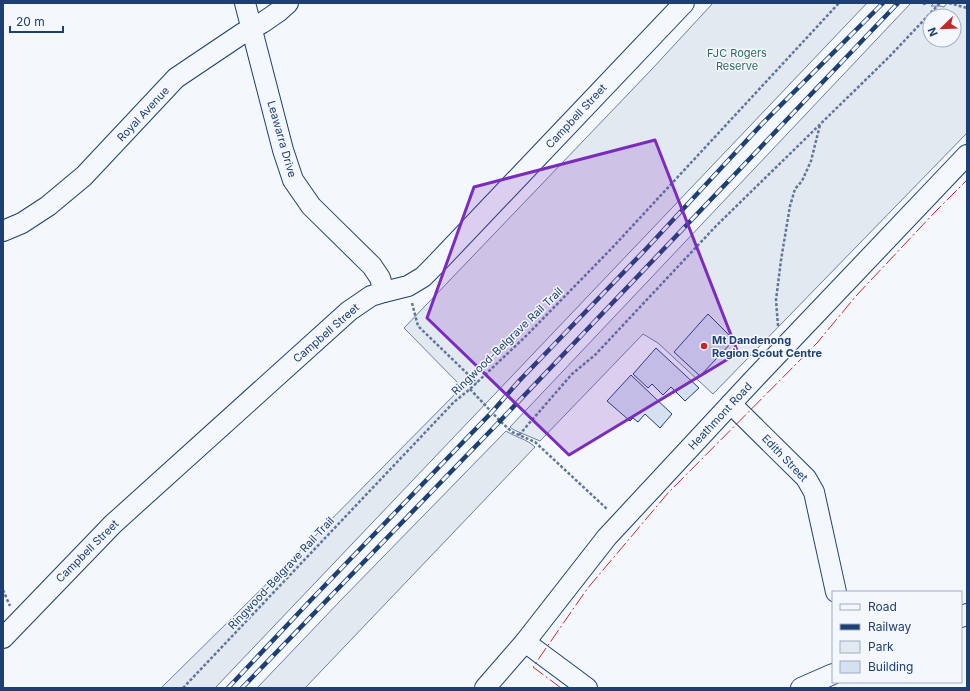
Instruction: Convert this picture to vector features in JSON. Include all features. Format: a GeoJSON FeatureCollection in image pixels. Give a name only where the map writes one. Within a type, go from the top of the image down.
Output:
{"type":"FeatureCollection","features":[{"type":"Feature","properties":{"kind":"street","name":"Leawarra Drive"},"geometry":{"type":"LineString","coordinates":[[245,3],[283,150],[293,180],[310,206],[372,266],[380,278],[384,292]]}},
{"type":"Feature","properties":{"kind":"street","name":"Royal Avenue"},"geometry":{"type":"LineString","coordinates":[[3,231],[22,223],[48,206],[84,176],[176,78],[243,33],[262,23],[288,3]]}},
{"type":"Feature","properties":{"kind":"street","name":"Campbell Street"},"geometry":{"type":"LineString","coordinates":[[3,638],[113,524],[349,311],[370,296],[408,286],[423,277],[435,266],[684,3]]}},
{"type":"Feature","properties":{"kind":"street","name":"Heathmont Road"},"geometry":{"type":"LineString","coordinates":[[485,688],[525,642],[621,522],[754,379],[967,155]]}},
{"type":"Feature","properties":{"kind":"street","name":"Edith Street"},"geometry":{"type":"LineString","coordinates":[[731,404],[806,478],[814,492],[836,591]]}},
{"type":"Feature","properties":{"kind":"street"},"geometry":{"type":"LineString","coordinates":[[525,642],[587,688]]}},
{"type":"Feature","properties":{"kind":"street"},"geometry":{"type":"LineString","coordinates":[[801,688],[832,674]]}},
{"type":"Feature","properties":{"kind":"path","name":"Ringwood-Belgrave Rail Trail"},"geometry":{"type":"LineString","coordinates":[[183,688],[454,402],[470,390],[526,336],[612,248],[839,3]]}},
{"type":"Feature","properties":{"kind":"path"},"geometry":{"type":"LineString","coordinates":[[923,4],[927,3]]}},
{"type":"Feature","properties":{"kind":"path"},"geometry":{"type":"LineString","coordinates":[[519,435],[572,374],[595,355],[716,226],[889,57],[940,3]]}},
{"type":"Feature","properties":{"kind":"path"},"geometry":{"type":"LineString","coordinates":[[949,3],[967,8]]}},
{"type":"Feature","properties":{"kind":"path"},"geometry":{"type":"LineString","coordinates":[[778,330],[776,300],[790,206],[795,189],[802,181],[811,161],[820,124]]}},
{"type":"Feature","properties":{"kind":"path"},"geometry":{"type":"LineString","coordinates":[[408,286],[418,326],[477,383]]}},
{"type":"Feature","properties":{"kind":"path"},"geometry":{"type":"LineString","coordinates":[[470,390],[512,432],[535,442],[621,522]]}},
{"type":"Feature","properties":{"kind":"highlighted area"},"geometry":{"type":"Polygon","coordinates":[[[655,140],[738,353],[569,455],[427,318],[474,187],[655,140]]]}},
{"type":"Feature","properties":{"kind":"green space","name":"FJC Rogers Reserve"},"geometry":{"type":"Polygon","coordinates":[[[713,3],[867,3],[215,688],[161,688],[306,545],[462,387],[404,328],[653,68],[713,3]]]}},
{"type":"Feature","properties":{"kind":"green space"},"geometry":{"type":"Polygon","coordinates":[[[911,3],[934,3],[931,6],[944,7],[947,3],[967,3],[967,133],[713,394],[658,343],[643,334],[540,441],[510,427],[911,3]]]}},
{"type":"Feature","properties":{"kind":"green space"},"geometry":{"type":"Polygon","coordinates":[[[506,431],[535,447],[305,688],[257,688],[341,600],[506,431]]]}},
{"type":"Feature","properties":{"kind":"building","name":"Mt Dandenong Region Scout Centre"},"geometry":{"type":"Polygon","coordinates":[[[708,314],[734,340],[700,376],[674,352],[708,314]]]}},
{"type":"Feature","properties":{"kind":"building"},"geometry":{"type":"Polygon","coordinates":[[[656,348],[699,388],[685,401],[671,387],[663,395],[652,384],[648,388],[633,374],[656,348]]]}},
{"type":"Feature","properties":{"kind":"building"},"geometry":{"type":"Polygon","coordinates":[[[631,375],[672,414],[660,428],[645,414],[638,422],[633,418],[630,421],[607,401],[631,375]]]}},
{"type":"Feature","properties":{"kind":"railway"},"geometry":{"type":"LineString","coordinates":[[228,688],[492,412],[519,381],[646,249],[762,124],[883,3]]}},
{"type":"Feature","properties":{"kind":"railway"},"geometry":{"type":"LineString","coordinates":[[242,688],[500,421],[898,3]]}},
{"type":"Feature","properties":{"kind":"power"},"geometry":{"type":"LineString","coordinates":[[561,688],[533,667],[587,589],[668,493],[817,343],[856,296],[967,180]]}},
{"type":"Feature","properties":{"kind":"place","name":"Mt Dandenong Region Scout Centre"},"geometry":{"type":"Point","coordinates":[704,346]}}]}
